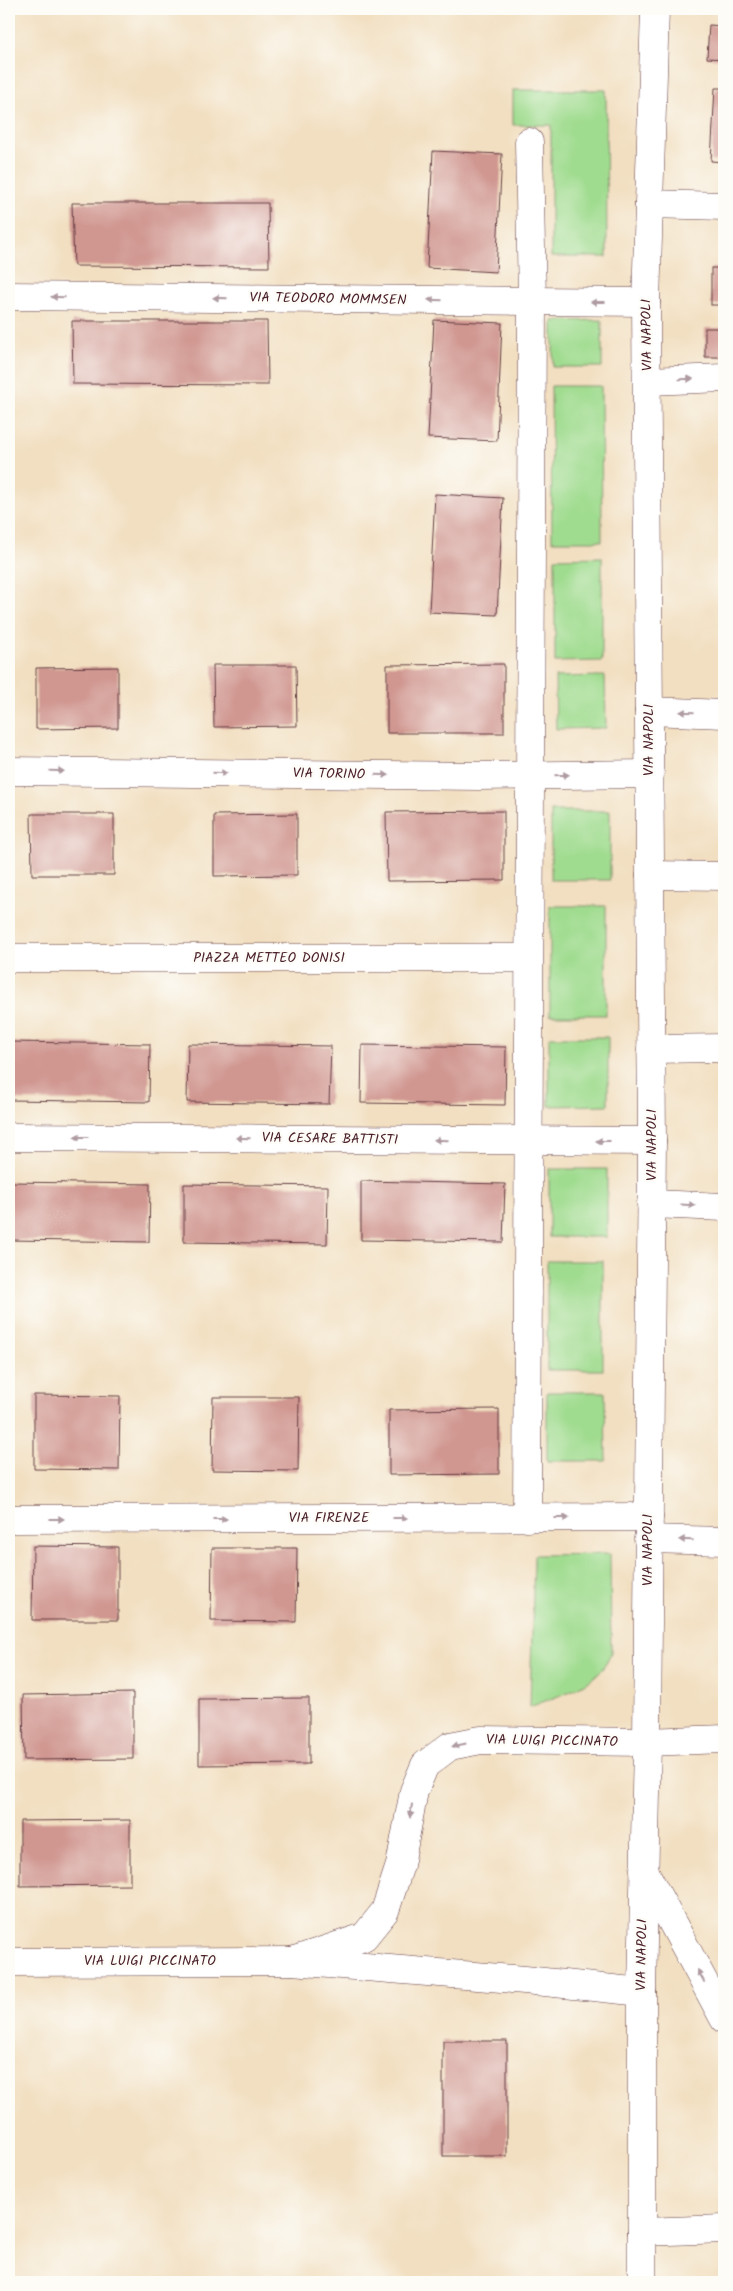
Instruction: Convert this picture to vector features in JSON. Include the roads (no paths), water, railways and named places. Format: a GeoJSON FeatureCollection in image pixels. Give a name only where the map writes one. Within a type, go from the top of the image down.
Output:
{"type":"FeatureCollection","features":[{"type":"Feature","properties":{"kind":"street","name":"VIA NAPOLI"},"geometry":{"type":"LineString","coordinates":[[642,2282],[642,1992],[647,1742],[652,1141],[646,302],[655,9]]}},
{"type":"Feature","properties":{"kind":"street"},"geometry":{"type":"LineString","coordinates":[[527,1518],[527,1141],[532,301],[529,142]]}},
{"type":"Feature","properties":{"kind":"street"},"geometry":{"type":"LineString","coordinates":[[649,204],[724,206]]}},
{"type":"Feature","properties":{"kind":"street","name":"VIA TEODORO MOMMSEN"},"geometry":{"type":"LineString","coordinates":[[9,296],[646,302]]}},
{"type":"Feature","properties":{"kind":"street"},"geometry":{"type":"LineString","coordinates":[[648,381],[724,378]]}},
{"type":"Feature","properties":{"kind":"street"},"geometry":{"type":"LineString","coordinates":[[649,711],[724,714]]}},
{"type":"Feature","properties":{"kind":"street","name":"VIA TORINO"},"geometry":{"type":"LineString","coordinates":[[9,771],[529,776],[650,774]]}},
{"type":"Feature","properties":{"kind":"street"},"geometry":{"type":"LineString","coordinates":[[650,875],[724,876]]}},
{"type":"Feature","properties":{"kind":"street","name":"PIAZZA METTEO DONISI"},"geometry":{"type":"LineString","coordinates":[[9,958],[528,958]]}},
{"type":"Feature","properties":{"kind":"street"},"geometry":{"type":"LineString","coordinates":[[651,1049],[724,1048]]}},
{"type":"Feature","properties":{"kind":"street","name":"VIA CESARE BATTISTI"},"geometry":{"type":"LineString","coordinates":[[9,1136],[652,1141]]}},
{"type":"Feature","properties":{"kind":"street"},"geometry":{"type":"LineString","coordinates":[[651,1204],[724,1207]]}},
{"type":"Feature","properties":{"kind":"street","name":"VIA FIRENZE"},"geometry":{"type":"LineString","coordinates":[[9,1519],[527,1518],[648,1528],[724,1541]]}},
{"type":"Feature","properties":{"kind":"street","name":"VIA LUIGI PICCINATO"},"geometry":{"type":"LineString","coordinates":[[292,1961],[364,1937],[385,1911],[400,1865],[414,1791],[425,1764],[450,1746],[480,1740],[647,1742],[724,1739]]}},
{"type":"Feature","properties":{"kind":"street"},"geometry":{"type":"LineString","coordinates":[[644,1870],[724,2019]]}},
{"type":"Feature","properties":{"kind":"street","name":"VIA LUIGI PICCINATO"},"geometry":{"type":"LineString","coordinates":[[9,1962],[292,1961],[525,1980],[642,1992]]}},
{"type":"Feature","properties":{"kind":"street"},"geometry":{"type":"LineString","coordinates":[[642,2232],[724,2229]]}}]}
